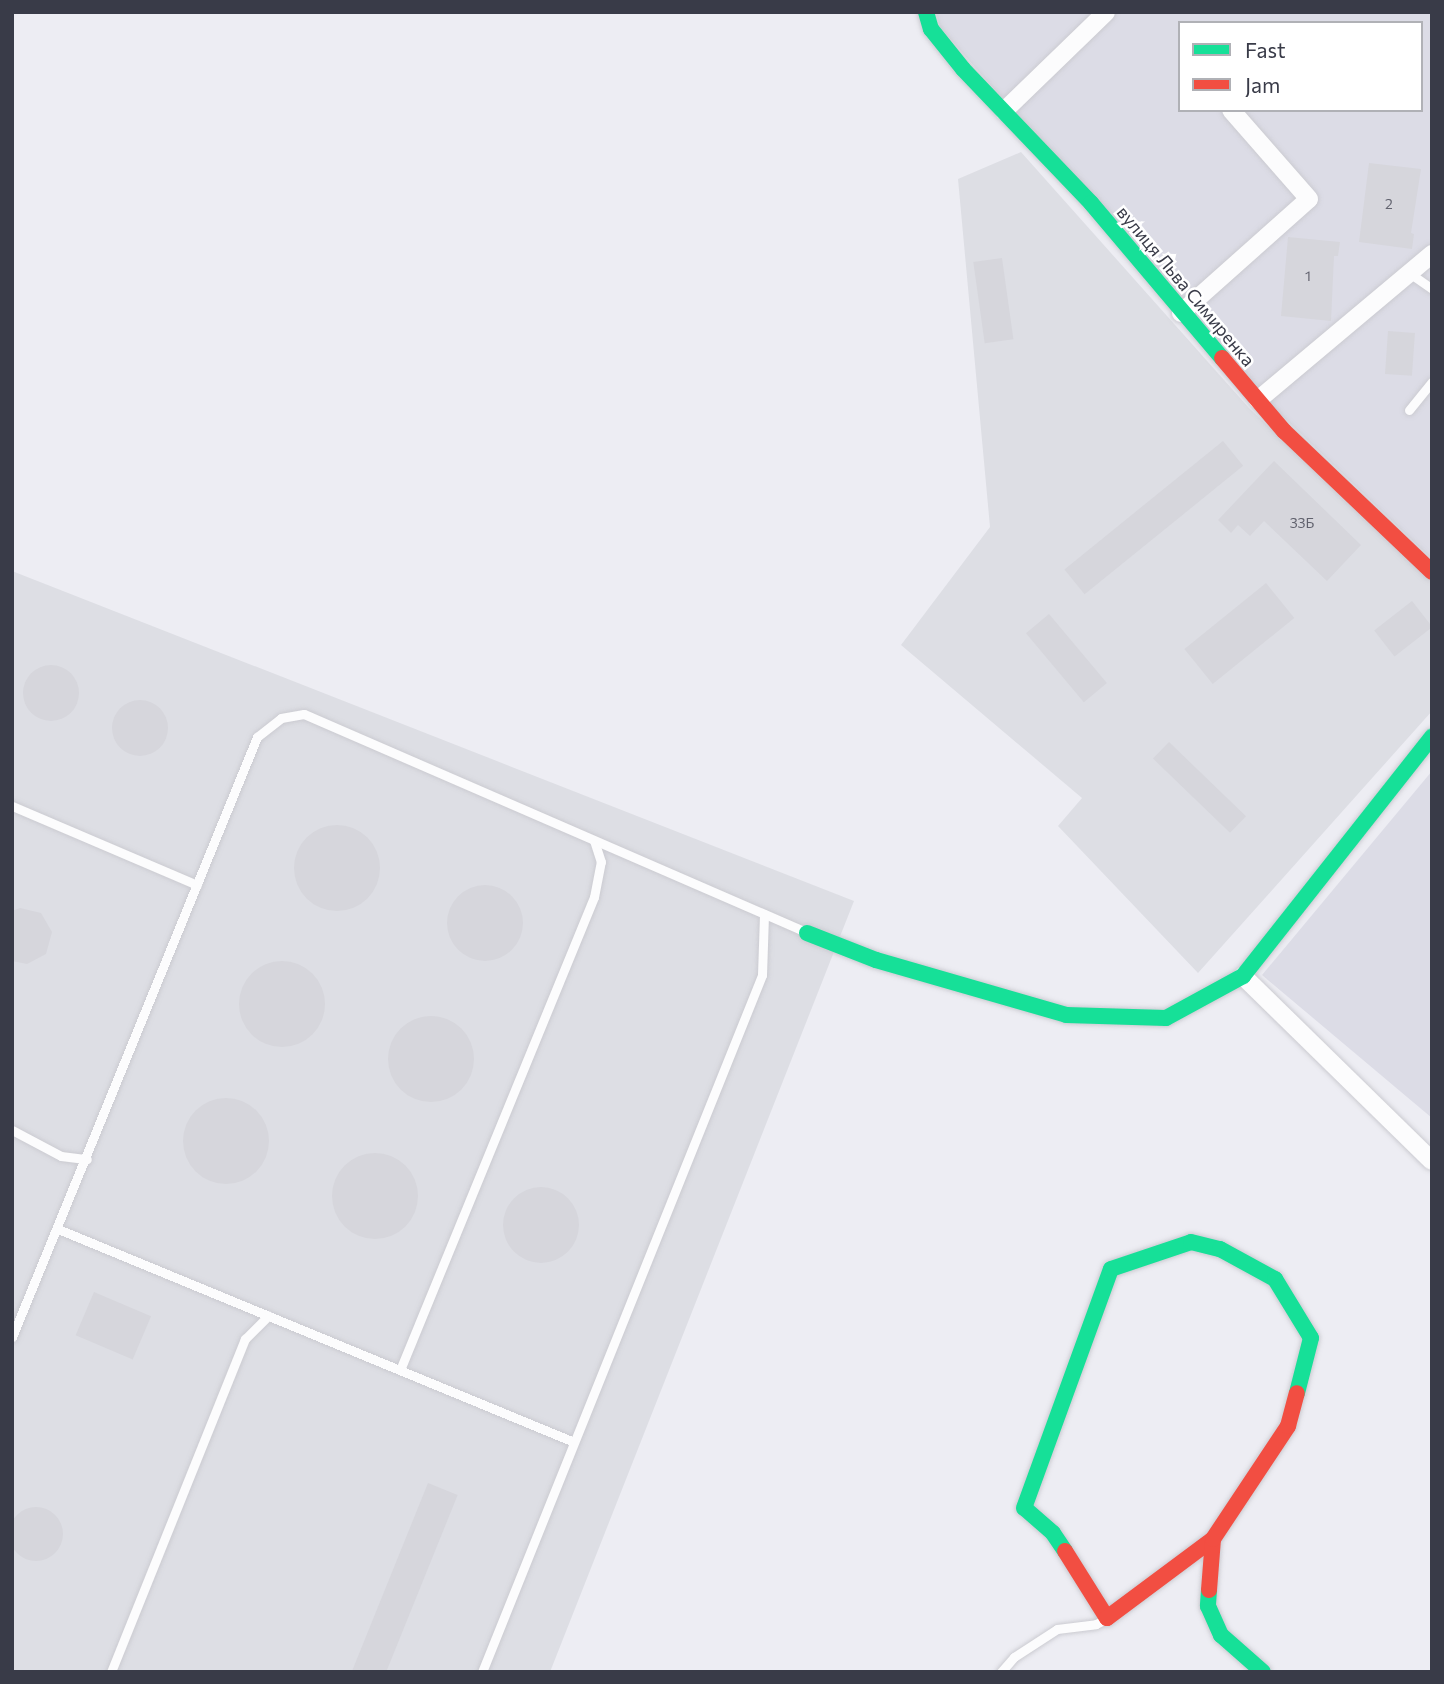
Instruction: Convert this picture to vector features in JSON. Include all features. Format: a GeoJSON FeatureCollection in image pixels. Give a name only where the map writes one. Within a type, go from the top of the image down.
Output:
{"type":"FeatureCollection","features":[{"type":"Feature","properties":{"kind":"street","name":"вулиця Льва Симиренка"},"geometry":{"type":"LineString","coordinates":[[926,12],[931,29],[1003,111],[1091,203],[1181,313],[1284,431],[1432,572]]}},
{"type":"Feature","properties":{"kind":"street"},"geometry":{"type":"LineString","coordinates":[[1003,111],[1106,12]]}},
{"type":"Feature","properties":{"kind":"street"},"geometry":{"type":"LineString","coordinates":[[1181,313],[1309,199],[1233,112]]}},
{"type":"Feature","properties":{"kind":"street"},"geometry":{"type":"LineString","coordinates":[[1258,400],[1407,271],[1432,254]]}},
{"type":"Feature","properties":{"kind":"street"},"geometry":{"type":"LineString","coordinates":[[807,933],[876,960],[1066,1015],[1166,1018],[1243,976],[1432,737]]}},
{"type":"Feature","properties":{"kind":"street"},"geometry":{"type":"LineString","coordinates":[[1243,976],[1432,1161]]}},
{"type":"Feature","properties":{"kind":"street"},"geometry":{"type":"LineString","coordinates":[[1191,1242],[1220,1249],[1275,1279],[1311,1338],[1288,1426],[1213,1539],[1107,1618],[1053,1533],[1024,1508],[1111,1269],[1191,1242]]}},
{"type":"Feature","properties":{"kind":"street"},"geometry":{"type":"LineString","coordinates":[[1213,1539],[1208,1606],[1221,1635],[1263,1672]]}},
{"type":"Feature","properties":{"kind":"lane"},"geometry":{"type":"LineString","coordinates":[[1407,271],[1432,289]]}},
{"type":"Feature","properties":{"kind":"lane"},"geometry":{"type":"LineString","coordinates":[[1409,410],[1432,382]]}},
{"type":"Feature","properties":{"kind":"lane"},"geometry":{"type":"LineString","coordinates":[[12,1338],[257,737],[281,718],[304,714],[807,933]]}},
{"type":"Feature","properties":{"kind":"lane"},"geometry":{"type":"LineString","coordinates":[[12,806],[197,885]]}},
{"type":"Feature","properties":{"kind":"lane"},"geometry":{"type":"LineString","coordinates":[[400,1370],[594,897],[601,862],[594,841]]}},
{"type":"Feature","properties":{"kind":"lane"},"geometry":{"type":"LineString","coordinates":[[482,1672],[762,975],[766,948],[764,914]]}},
{"type":"Feature","properties":{"kind":"lane"},"geometry":{"type":"LineString","coordinates":[[12,1130],[61,1156],[87,1159]]}},
{"type":"Feature","properties":{"kind":"lane"},"geometry":{"type":"LineString","coordinates":[[58,1229],[574,1442]]}},
{"type":"Feature","properties":{"kind":"lane"},"geometry":{"type":"LineString","coordinates":[[111,1672],[245,1339],[268,1316]]}},
{"type":"Feature","properties":{"kind":"lane"},"geometry":{"type":"LineString","coordinates":[[1001,1672],[1014,1657],[1057,1629],[1096,1625],[1107,1618]]}},
{"type":"Feature","properties":{"kind":"shaded area"},"geometry":{"type":"Polygon","coordinates":[[[936,12],[1432,12],[1432,559],[1269,403],[940,27],[936,12]]]}},
{"type":"Feature","properties":{"kind":"shaded area"},"geometry":{"type":"Polygon","coordinates":[[[1021,152],[1249,408],[1432,581],[1432,711],[1198,973],[1058,826],[1082,798],[901,645],[990,527],[958,179],[1021,152]]]}},
{"type":"Feature","properties":{"kind":"shaded area"},"geometry":{"type":"Polygon","coordinates":[[[12,571],[854,901],[550,1672],[12,1672],[12,571]]]}},
{"type":"Feature","properties":{"kind":"shaded area"},"geometry":{"type":"Polygon","coordinates":[[[1432,771],[1432,1118],[1262,975],[1432,771]]]}},
{"type":"Feature","properties":{"kind":"building"},"geometry":{"type":"Polygon","coordinates":[[[1369,163],[1421,169],[1411,233],[1414,234],[1412,249],[1359,242],[1369,163]]]}},
{"type":"Feature","properties":{"kind":"building"},"geometry":{"type":"Polygon","coordinates":[[[1288,237],[1340,242],[1338,256],[1334,256],[1331,321],[1281,316],[1288,237]]]}},
{"type":"Feature","properties":{"kind":"building"},"geometry":{"type":"Polygon","coordinates":[[[1002,258],[1013,339],[985,343],[973,262],[1002,258]]]}},
{"type":"Feature","properties":{"kind":"building"},"geometry":{"type":"Polygon","coordinates":[[[1388,331],[1415,333],[1412,376],[1385,374],[1388,331]]]}},
{"type":"Feature","properties":{"kind":"building"},"geometry":{"type":"Polygon","coordinates":[[[1223,441],[1243,466],[1085,594],[1064,569],[1223,441]]]}},
{"type":"Feature","properties":{"kind":"building"},"geometry":{"type":"Polygon","coordinates":[[[1274,461],[1361,545],[1327,581],[1264,521],[1250,536],[1238,525],[1231,533],[1218,520],[1274,461]]]}},
{"type":"Feature","properties":{"kind":"building"},"geometry":{"type":"Polygon","coordinates":[[[1266,583],[1294,618],[1213,684],[1184,649],[1266,583]]]}},
{"type":"Feature","properties":{"kind":"building"},"geometry":{"type":"Polygon","coordinates":[[[1412,601],[1432,627],[1394,657],[1374,631],[1412,601]]]}},
{"type":"Feature","properties":{"kind":"building"},"geometry":{"type":"Polygon","coordinates":[[[1049,614],[1107,683],[1084,702],[1026,633],[1049,614]]]}},
{"type":"Feature","properties":{"kind":"building"},"geometry":{"type":"Polygon","coordinates":[[[51,665],[62,667],[71,673],[77,682],[77,704],[71,713],[62,719],[51,721],[40,719],[31,713],[25,704],[23,693],[25,682],[31,673],[40,667],[51,665]]]}},
{"type":"Feature","properties":{"kind":"building"},"geometry":{"type":"Polygon","coordinates":[[[140,700],[151,702],[160,708],[166,717],[166,739],[160,748],[151,754],[140,756],[129,754],[120,748],[114,739],[112,728],[114,717],[120,708],[129,702],[140,700]]]}},
{"type":"Feature","properties":{"kind":"building"},"geometry":{"type":"Polygon","coordinates":[[[1169,742],[1246,816],[1230,833],[1153,759],[1169,742]]]}},
{"type":"Feature","properties":{"kind":"building"},"geometry":{"type":"Polygon","coordinates":[[[337,825],[361,832],[373,844],[380,868],[373,892],[361,904],[337,911],[313,904],[301,892],[294,868],[301,844],[313,832],[337,825]]]}},
{"type":"Feature","properties":{"kind":"building"},"geometry":{"type":"Polygon","coordinates":[[[485,885],[499,888],[512,896],[520,909],[523,923],[520,937],[512,950],[499,958],[485,961],[471,958],[458,950],[450,937],[447,923],[450,909],[458,896],[471,888],[485,885]]]}},
{"type":"Feature","properties":{"kind":"building"},"geometry":{"type":"Polygon","coordinates":[[[20,908],[41,913],[52,932],[46,954],[27,964],[12,961],[12,911],[20,908]]]}},
{"type":"Feature","properties":{"kind":"building"},"geometry":{"type":"Polygon","coordinates":[[[282,961],[306,968],[318,980],[325,1004],[318,1028],[306,1040],[282,1047],[258,1040],[246,1028],[239,1004],[246,980],[258,968],[282,961]]]}},
{"type":"Feature","properties":{"kind":"building"},"geometry":{"type":"Polygon","coordinates":[[[431,1016],[455,1023],[467,1035],[474,1059],[467,1083],[455,1095],[431,1102],[407,1095],[395,1083],[388,1059],[395,1035],[407,1023],[431,1016]]]}},
{"type":"Feature","properties":{"kind":"building"},"geometry":{"type":"Polygon","coordinates":[[[226,1098],[250,1105],[262,1117],[269,1141],[262,1165],[250,1177],[226,1184],[202,1177],[190,1165],[183,1141],[190,1117],[202,1105],[226,1098]]]}},
{"type":"Feature","properties":{"kind":"building"},"geometry":{"type":"Polygon","coordinates":[[[375,1153],[399,1160],[411,1172],[418,1196],[411,1220],[399,1232],[375,1239],[351,1232],[339,1220],[332,1196],[339,1172],[351,1160],[375,1153]]]}},
{"type":"Feature","properties":{"kind":"building"},"geometry":{"type":"Polygon","coordinates":[[[534,1187],[548,1187],[562,1193],[573,1204],[577,1210],[577,1240],[568,1252],[556,1261],[534,1263],[520,1257],[509,1246],[503,1232],[503,1218],[509,1204],[520,1193],[534,1187]]]}},
{"type":"Feature","properties":{"kind":"building"},"geometry":{"type":"Polygon","coordinates":[[[94,1292],[151,1316],[133,1359],[76,1335],[94,1292]]]}},
{"type":"Feature","properties":{"kind":"building"},"geometry":{"type":"Polygon","coordinates":[[[428,1483],[458,1495],[386,1672],[352,1671],[428,1483]]]}},
{"type":"Feature","properties":{"kind":"building"},"geometry":{"type":"Polygon","coordinates":[[[36,1507],[55,1515],[63,1534],[55,1553],[36,1561],[17,1553],[9,1534],[17,1515],[36,1507]]]}},
{"type":"Feature","properties":{"kind":"traffic: fast"},"geometry":{"type":"LineString","coordinates":[[926,12],[931,29],[963,69],[1091,203],[1222,358]]}},
{"type":"Feature","properties":{"kind":"traffic: fast"},"geometry":{"type":"LineString","coordinates":[[807,933],[876,960],[1066,1015],[1166,1018],[1243,976],[1432,737]]}},
{"type":"Feature","properties":{"kind":"traffic: fast"},"geometry":{"type":"LineString","coordinates":[[1065,1551],[1053,1533],[1024,1508],[1111,1269],[1191,1242],[1220,1249],[1275,1279],[1311,1338],[1297,1393]]}},
{"type":"Feature","properties":{"kind":"traffic: fast"},"geometry":{"type":"LineString","coordinates":[[1209,1590],[1208,1606],[1221,1635],[1263,1672]]}},
{"type":"Feature","properties":{"kind":"traffic: jam"},"geometry":{"type":"LineString","coordinates":[[1222,358],[1284,431],[1432,572]]}},
{"type":"Feature","properties":{"kind":"traffic: jam"},"geometry":{"type":"LineString","coordinates":[[1209,1590],[1213,1539],[1288,1426],[1297,1393]]}},
{"type":"Feature","properties":{"kind":"traffic: jam"},"geometry":{"type":"LineString","coordinates":[[1065,1551],[1107,1618],[1213,1539]]}}]}
